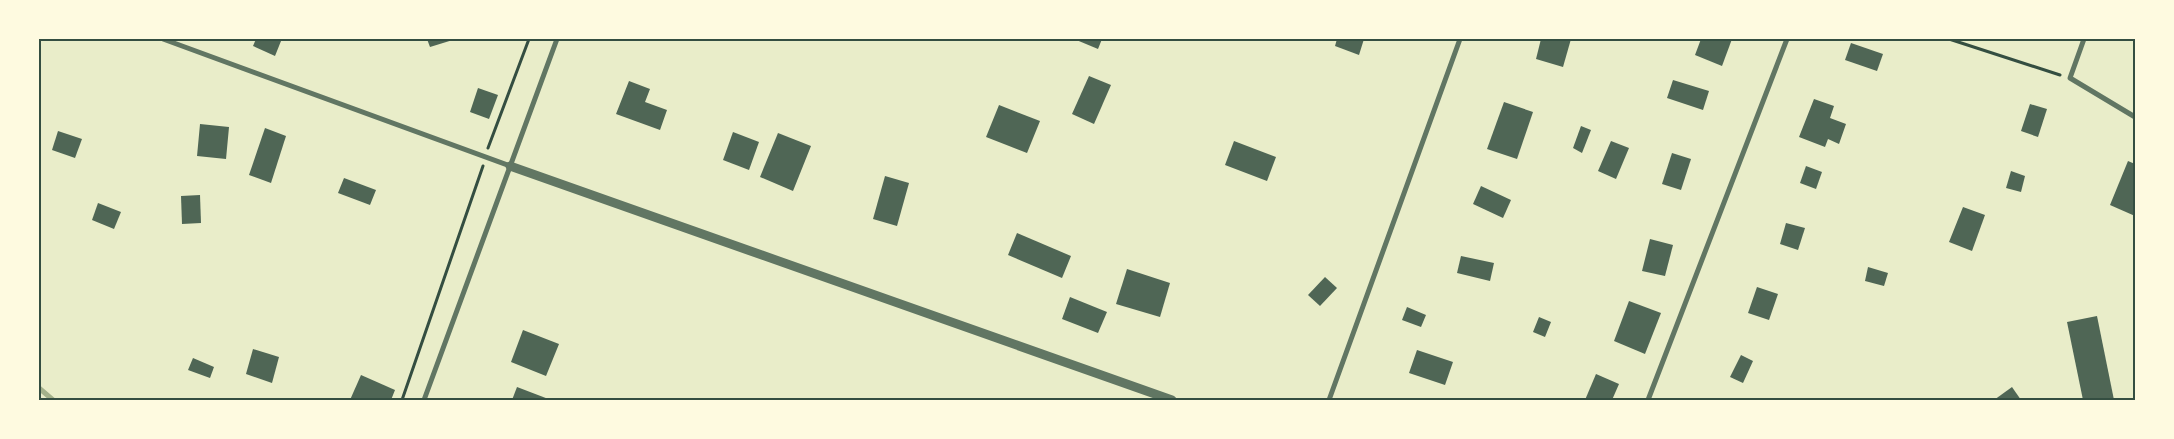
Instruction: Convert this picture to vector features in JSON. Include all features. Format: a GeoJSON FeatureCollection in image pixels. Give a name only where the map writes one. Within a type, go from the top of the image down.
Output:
{"type":"FeatureCollection","features":[{"type":"Feature","properties":{"kind":"street"},"geometry":{"type":"LineString","coordinates":[[163,39],[510,166],[1172,400]]}},
{"type":"Feature","properties":{"kind":"street"},"geometry":{"type":"LineString","coordinates":[[424,400],[557,39]]}},
{"type":"Feature","properties":{"kind":"street"},"geometry":{"type":"LineString","coordinates":[[1329,400],[1460,39]]}},
{"type":"Feature","properties":{"kind":"street"},"geometry":{"type":"LineString","coordinates":[[1648,400],[1787,39]]}},
{"type":"Feature","properties":{"kind":"street"},"geometry":{"type":"LineString","coordinates":[[2084,39],[2070,78],[2135,117]]}},
{"type":"Feature","properties":{"kind":"path"},"geometry":{"type":"LineString","coordinates":[[402,400],[478,184],[485,157],[529,39]]}},
{"type":"Feature","properties":{"kind":"path"},"geometry":{"type":"LineString","coordinates":[[1949,39],[2070,78]]}},
{"type":"Feature","properties":{"kind":"building"},"geometry":{"type":"Polygon","coordinates":[[[256,39],[276,39],[281,41],[275,56],[253,46],[256,39]]]}},
{"type":"Feature","properties":{"kind":"building"},"geometry":{"type":"Polygon","coordinates":[[[427,39],[456,39],[430,47],[427,39]]]}},
{"type":"Feature","properties":{"kind":"building"},"geometry":{"type":"Polygon","coordinates":[[[1074,39],[1102,39],[1098,49],[1074,39]]]}},
{"type":"Feature","properties":{"kind":"building"},"geometry":{"type":"Polygon","coordinates":[[[1337,39],[1364,39],[1359,55],[1335,46],[1337,39]]]}},
{"type":"Feature","properties":{"kind":"building"},"geometry":{"type":"Polygon","coordinates":[[[1541,39],[1571,39],[1563,67],[1536,59],[1541,39]]]}},
{"type":"Feature","properties":{"kind":"building"},"geometry":{"type":"Polygon","coordinates":[[[1701,39],[1732,39],[1722,66],[1695,55],[1701,39]]]}},
{"type":"Feature","properties":{"kind":"building"},"geometry":{"type":"Polygon","coordinates":[[[1851,43],[1883,54],[1877,71],[1845,60],[1851,43]]]}},
{"type":"Feature","properties":{"kind":"building"},"geometry":{"type":"Polygon","coordinates":[[[1089,76],[1111,85],[1094,124],[1072,114],[1089,76]]]}},
{"type":"Feature","properties":{"kind":"building"},"geometry":{"type":"Polygon","coordinates":[[[1673,80],[1709,91],[1703,110],[1667,98],[1673,80]]]}},
{"type":"Feature","properties":{"kind":"building"},"geometry":{"type":"Polygon","coordinates":[[[629,81],[650,89],[645,102],[667,110],[660,130],[616,114],[629,81]]]}},
{"type":"Feature","properties":{"kind":"building"},"geometry":{"type":"Polygon","coordinates":[[[478,88],[498,95],[489,119],[470,112],[478,88]]]}},
{"type":"Feature","properties":{"kind":"building"},"geometry":{"type":"Polygon","coordinates":[[[1814,99],[1834,106],[1830,118],[1846,124],[1839,144],[1828,139],[1825,147],[1799,137],[1814,99]]]}},
{"type":"Feature","properties":{"kind":"building"},"geometry":{"type":"Polygon","coordinates":[[[1504,102],[1533,112],[1517,159],[1487,149],[1504,102]]]}},
{"type":"Feature","properties":{"kind":"building"},"geometry":{"type":"Polygon","coordinates":[[[2030,104],[2047,109],[2038,137],[2021,131],[2030,104]]]}},
{"type":"Feature","properties":{"kind":"building"},"geometry":{"type":"Polygon","coordinates":[[[999,105],[1040,121],[1027,153],[986,137],[999,105]]]}},
{"type":"Feature","properties":{"kind":"building"},"geometry":{"type":"Polygon","coordinates":[[[200,124],[229,127],[226,159],[197,156],[200,124]]]}},
{"type":"Feature","properties":{"kind":"building"},"geometry":{"type":"Polygon","coordinates":[[[1581,126],[1591,130],[1582,153],[1573,148],[1581,126]]]}},
{"type":"Feature","properties":{"kind":"building"},"geometry":{"type":"Polygon","coordinates":[[[265,128],[286,136],[271,183],[249,175],[265,128]]]}},
{"type":"Feature","properties":{"kind":"building"},"geometry":{"type":"Polygon","coordinates":[[[58,131],[82,139],[75,158],[52,150],[58,131]]]}},
{"type":"Feature","properties":{"kind":"building"},"geometry":{"type":"Polygon","coordinates":[[[733,132],[759,142],[749,170],[723,160],[733,132]]]}},
{"type":"Feature","properties":{"kind":"building"},"geometry":{"type":"Polygon","coordinates":[[[778,133],[811,146],[793,191],[760,177],[778,133]]]}},
{"type":"Feature","properties":{"kind":"building"},"geometry":{"type":"Polygon","coordinates":[[[1234,141],[1276,157],[1267,181],[1225,165],[1234,141]]]}},
{"type":"Feature","properties":{"kind":"building"},"geometry":{"type":"Polygon","coordinates":[[[1611,141],[1629,148],[1616,179],[1598,171],[1611,141]]]}},
{"type":"Feature","properties":{"kind":"building"},"geometry":{"type":"Polygon","coordinates":[[[1672,153],[1691,159],[1681,190],[1662,184],[1672,153]]]}},
{"type":"Feature","properties":{"kind":"building"},"geometry":{"type":"Polygon","coordinates":[[[2128,161],[2135,164],[2135,216],[2110,205],[2128,161]]]}},
{"type":"Feature","properties":{"kind":"building"},"geometry":{"type":"Polygon","coordinates":[[[1806,166],[1822,172],[1816,189],[1800,183],[1806,166]]]}},
{"type":"Feature","properties":{"kind":"building"},"geometry":{"type":"Polygon","coordinates":[[[2011,171],[2025,176],[2021,192],[2006,188],[2011,171]]]}},
{"type":"Feature","properties":{"kind":"building"},"geometry":{"type":"Polygon","coordinates":[[[885,176],[909,183],[897,226],[873,219],[885,176]]]}},
{"type":"Feature","properties":{"kind":"building"},"geometry":{"type":"Polygon","coordinates":[[[344,178],[376,190],[370,205],[338,193],[344,178]]]}},
{"type":"Feature","properties":{"kind":"building"},"geometry":{"type":"Polygon","coordinates":[[[1481,186],[1511,200],[1503,218],[1473,204],[1481,186]]]}},
{"type":"Feature","properties":{"kind":"building"},"geometry":{"type":"Polygon","coordinates":[[[200,195],[201,223],[182,224],[181,196],[200,195]]]}},
{"type":"Feature","properties":{"kind":"building"},"geometry":{"type":"Polygon","coordinates":[[[98,203],[121,212],[114,229],[92,220],[98,203]]]}},
{"type":"Feature","properties":{"kind":"building"},"geometry":{"type":"Polygon","coordinates":[[[1963,207],[1985,215],[1972,251],[1949,242],[1963,207]]]}},
{"type":"Feature","properties":{"kind":"building"},"geometry":{"type":"Polygon","coordinates":[[[1786,223],[1805,228],[1798,250],[1780,244],[1786,223]]]}},
{"type":"Feature","properties":{"kind":"building"},"geometry":{"type":"Polygon","coordinates":[[[1017,233],[1071,256],[1062,278],[1008,255],[1017,233]]]}},
{"type":"Feature","properties":{"kind":"building"},"geometry":{"type":"Polygon","coordinates":[[[1650,239],[1673,245],[1665,276],[1642,271],[1650,239]]]}},
{"type":"Feature","properties":{"kind":"building"},"geometry":{"type":"Polygon","coordinates":[[[1461,256],[1494,263],[1490,281],[1457,273],[1461,256]]]}},
{"type":"Feature","properties":{"kind":"building"},"geometry":{"type":"Polygon","coordinates":[[[1868,267],[1888,273],[1884,286],[1865,281],[1868,267]]]}},
{"type":"Feature","properties":{"kind":"building"},"geometry":{"type":"Polygon","coordinates":[[[1127,269],[1170,283],[1160,317],[1116,304],[1127,269]]]}},
{"type":"Feature","properties":{"kind":"building"},"geometry":{"type":"Polygon","coordinates":[[[1325,277],[1337,288],[1320,306],[1308,295],[1325,277]]]}},
{"type":"Feature","properties":{"kind":"building"},"geometry":{"type":"Polygon","coordinates":[[[1757,287],[1778,294],[1769,320],[1748,313],[1757,287]]]}},
{"type":"Feature","properties":{"kind":"building"},"geometry":{"type":"Polygon","coordinates":[[[1070,297],[1107,312],[1098,333],[1062,319],[1070,297]]]}},
{"type":"Feature","properties":{"kind":"building"},"geometry":{"type":"Polygon","coordinates":[[[1629,301],[1661,313],[1645,354],[1614,341],[1629,301]]]}},
{"type":"Feature","properties":{"kind":"building"},"geometry":{"type":"Polygon","coordinates":[[[1407,307],[1426,315],[1421,327],[1402,320],[1407,307]]]}},
{"type":"Feature","properties":{"kind":"building"},"geometry":{"type":"Polygon","coordinates":[[[2097,316],[2114,400],[2083,400],[2067,322],[2097,316]]]}},
{"type":"Feature","properties":{"kind":"building"},"geometry":{"type":"Polygon","coordinates":[[[1539,317],[1551,322],[1545,337],[1533,332],[1539,317]]]}},
{"type":"Feature","properties":{"kind":"building"},"geometry":{"type":"Polygon","coordinates":[[[523,330],[559,344],[546,376],[511,362],[523,330]]]}},
{"type":"Feature","properties":{"kind":"building"},"geometry":{"type":"Polygon","coordinates":[[[253,349],[279,357],[272,383],[246,374],[253,349]]]}},
{"type":"Feature","properties":{"kind":"building"},"geometry":{"type":"Polygon","coordinates":[[[1417,350],[1453,362],[1445,385],[1409,373],[1417,350]]]}},
{"type":"Feature","properties":{"kind":"building"},"geometry":{"type":"Polygon","coordinates":[[[1741,355],[1753,361],[1743,383],[1730,377],[1741,355]]]}},
{"type":"Feature","properties":{"kind":"building"},"geometry":{"type":"Polygon","coordinates":[[[193,358],[214,367],[210,378],[188,370],[193,358]]]}},
{"type":"Feature","properties":{"kind":"building"},"geometry":{"type":"Polygon","coordinates":[[[1596,374],[1619,384],[1612,400],[1585,400],[1596,374]]]}},
{"type":"Feature","properties":{"kind":"building"},"geometry":{"type":"Polygon","coordinates":[[[361,375],[395,390],[391,400],[350,400],[361,375]]]}},
{"type":"Feature","properties":{"kind":"building"},"geometry":{"type":"Polygon","coordinates":[[[517,387],[551,400],[512,400],[517,387]]]}},
{"type":"Feature","properties":{"kind":"building"},"geometry":{"type":"Polygon","coordinates":[[[2012,387],[2021,400],[1994,400],[2012,387]]]}},
{"type":"Feature","properties":{"kind":"waterway"},"geometry":{"type":"LineString","coordinates":[[39,388],[53,400]]}}]}
